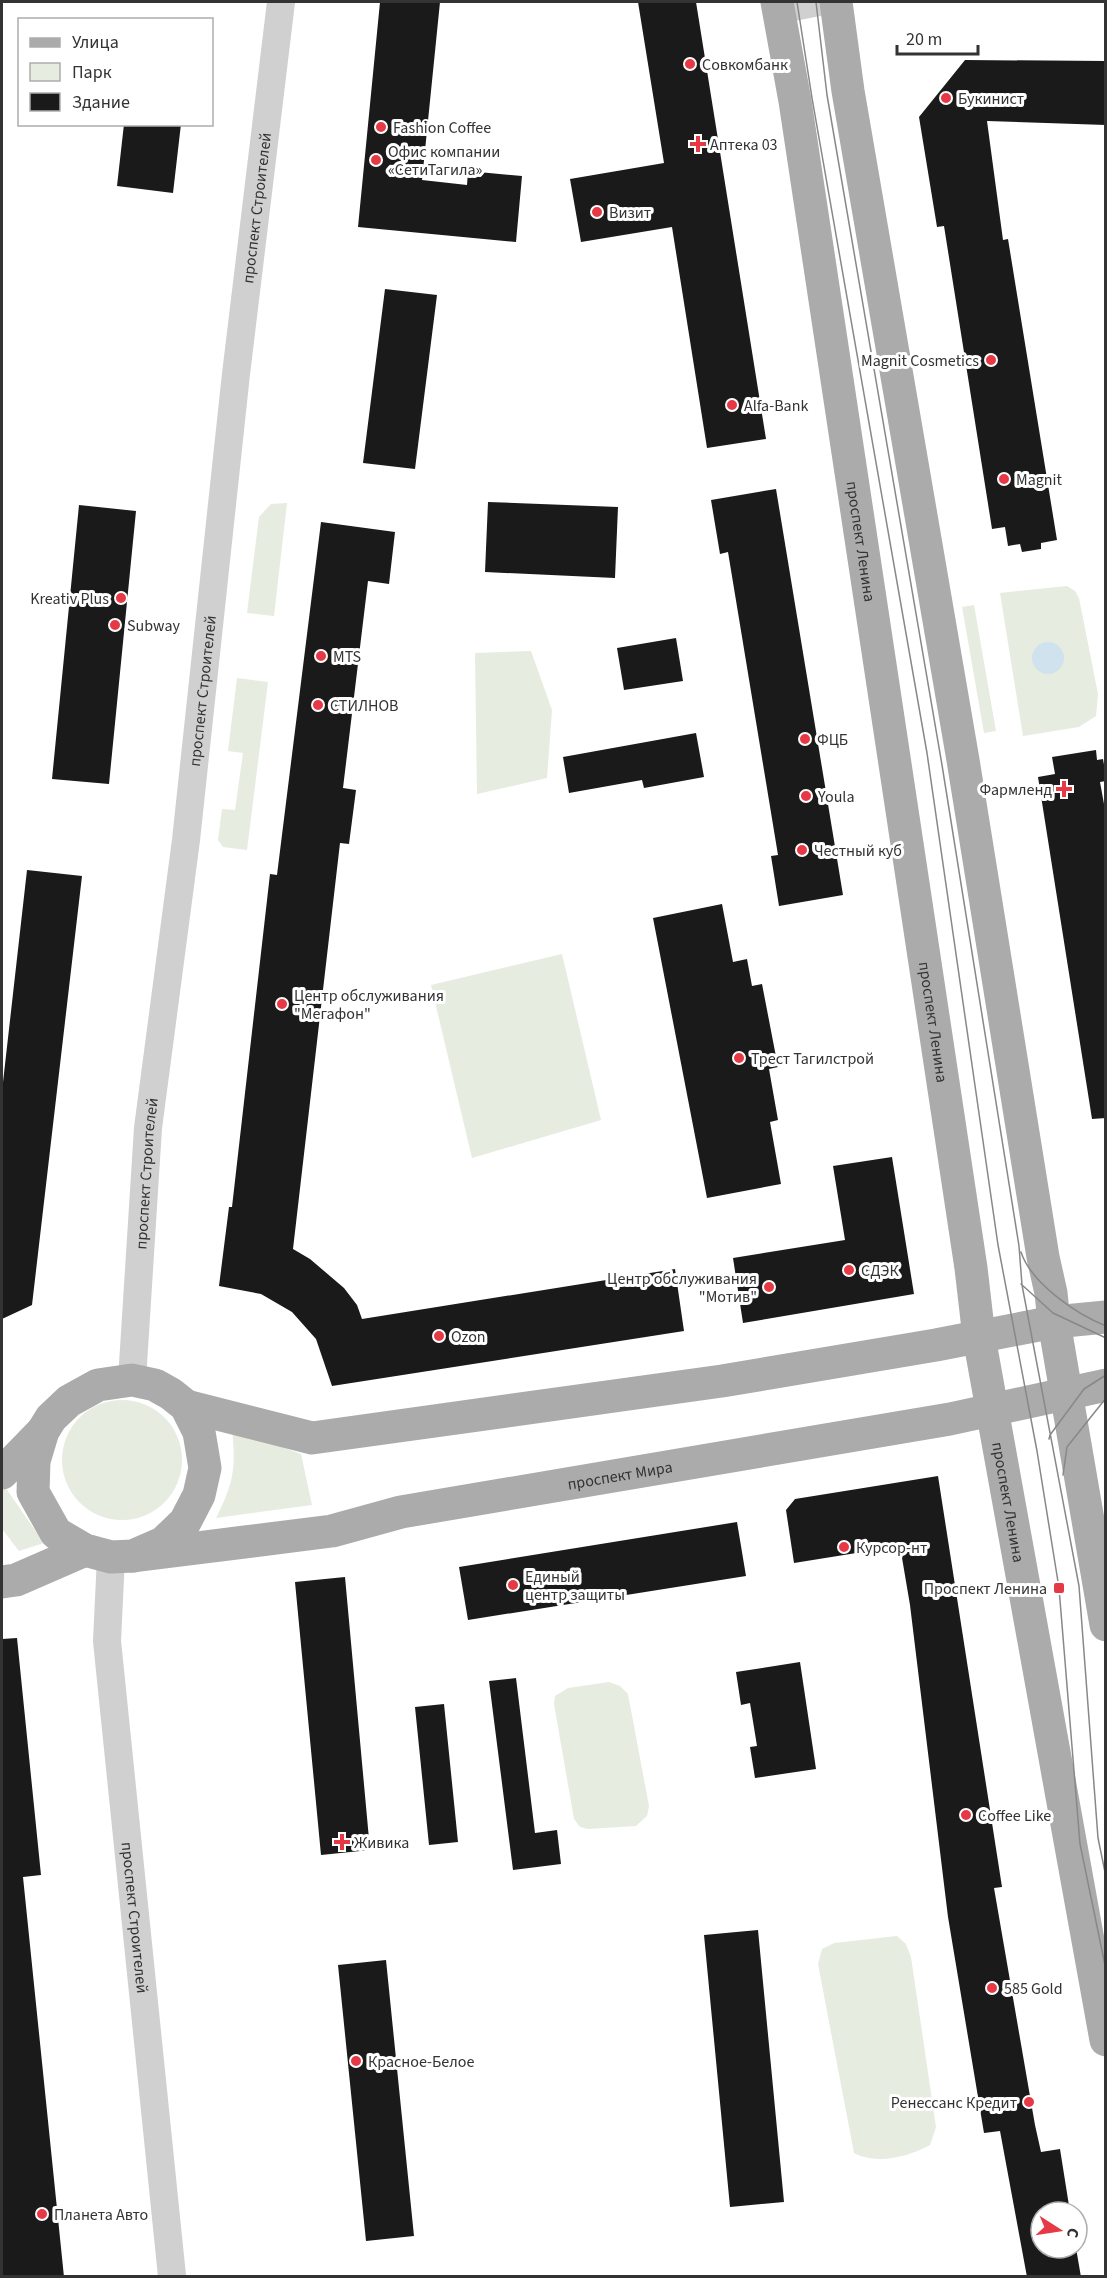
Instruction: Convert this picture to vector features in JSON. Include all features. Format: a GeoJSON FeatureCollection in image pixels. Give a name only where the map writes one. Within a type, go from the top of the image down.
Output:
{"type":"FeatureCollection","features":[{"type":"Feature","properties":{"kind":"main road"},"geometry":{"type":"LineString","coordinates":[[836,2],[848,92],[962,748],[1043,1257],[1052,1293],[1054,1322],[1106,1624]]}},
{"type":"Feature","properties":{"kind":"main road","name":"проспект Ленина"},"geometry":{"type":"LineString","coordinates":[[778,6],[816,241],[991,1411],[1106,2040]]}},
{"type":"Feature","properties":{"kind":"main road"},"geometry":{"type":"LineString","coordinates":[[2,1473],[69,1401],[98,1384],[132,1380],[155,1385],[186,1406],[312,1438],[722,1381],[1054,1322],[1106,1317]]}},
{"type":"Feature","properties":{"kind":"main road","name":"проспект Мира"},"geometry":{"type":"LineString","coordinates":[[2,1582],[110,1555],[332,1530],[401,1512],[991,1411],[1106,1385]]}},
{"type":"Feature","properties":{"kind":"main road"},"geometry":{"type":"LineString","coordinates":[[43,1431],[34,1461],[33,1492],[56,1533],[110,1555],[163,1542],[185,1522],[199,1495],[205,1468],[199,1432],[186,1406]]}},
{"type":"Feature","properties":{"kind":"street","name":"проспект Строителей"},"geometry":{"type":"LineString","coordinates":[[132,1380],[148,1128],[186,840],[237,364],[281,2]]}},
{"type":"Feature","properties":{"kind":"street"},"geometry":{"type":"LineString","coordinates":[[778,6],[819,2]]}},
{"type":"Feature","properties":{"kind":"street","name":"проспект Строителей"},"geometry":{"type":"LineString","coordinates":[[110,1555],[107,1641],[172,2277]]}},
{"type":"Feature","properties":{"kind":"green space"},"geometry":{"type":"Polygon","coordinates":[[[287,503],[274,616],[247,613],[259,517],[271,504],[287,503]]]}},
{"type":"Feature","properties":{"kind":"green space"},"geometry":{"type":"Polygon","coordinates":[[[1067,586],[1075,591],[1079,598],[1098,694],[1096,716],[1079,727],[1023,736],[1000,593],[1067,586]]]}},
{"type":"Feature","properties":{"kind":"green space"},"geometry":{"type":"Polygon","coordinates":[[[974,605],[996,731],[984,733],[962,607],[974,605]]]}},
{"type":"Feature","properties":{"kind":"green space"},"geometry":{"type":"Polygon","coordinates":[[[531,651],[552,710],[547,778],[477,794],[475,653],[531,651]]]}},
{"type":"Feature","properties":{"kind":"green space"},"geometry":{"type":"Polygon","coordinates":[[[237,678],[268,682],[247,850],[223,847],[218,840],[222,809],[235,810],[243,753],[228,751],[237,678]]]}},
{"type":"Feature","properties":{"kind":"green space"},"geometry":{"type":"Polygon","coordinates":[[[562,954],[601,1120],[472,1158],[431,985],[562,954]]]}},
{"type":"Feature","properties":{"kind":"green space"},"geometry":{"type":"Polygon","coordinates":[[[122,1400],[145,1405],[164,1418],[177,1437],[182,1460],[177,1483],[164,1502],[145,1515],[122,1520],[99,1515],[80,1502],[67,1483],[62,1460],[67,1437],[80,1418],[99,1405],[122,1400]]]}},
{"type":"Feature","properties":{"kind":"green space"},"geometry":{"type":"Polygon","coordinates":[[[232,1429],[301,1454],[312,1505],[216,1518],[227,1495],[232,1475],[234,1454],[232,1429]]]}},
{"type":"Feature","properties":{"kind":"green space"},"geometry":{"type":"Polygon","coordinates":[[[5,1487],[44,1543],[19,1551],[2,1529],[2,1492],[5,1487]]]}},
{"type":"Feature","properties":{"kind":"green space"},"geometry":{"type":"Polygon","coordinates":[[[609,1682],[620,1686],[628,1694],[649,1806],[647,1816],[636,1826],[588,1829],[580,1827],[574,1819],[554,1704],[555,1696],[568,1688],[609,1682]]]}},
{"type":"Feature","properties":{"kind":"green space"},"geometry":{"type":"Polygon","coordinates":[[[897,1936],[906,1944],[911,1957],[936,2127],[930,2145],[912,2153],[882,2159],[863,2157],[854,2153],[818,1964],[822,1949],[834,1943],[897,1936]]]}},
{"type":"Feature","properties":{"kind":"water"},"geometry":{"type":"Polygon","coordinates":[[[1048,642],[1059,647],[1064,658],[1059,669],[1048,674],[1037,669],[1032,658],[1037,647],[1048,642]]]}},
{"type":"Feature","properties":{"kind":"building"},"geometry":{"type":"Polygon","coordinates":[[[380,2],[440,2],[422,180],[467,185],[468,171],[522,176],[516,242],[358,227],[380,2]]]}},
{"type":"Feature","properties":{"kind":"building"},"geometry":{"type":"Polygon","coordinates":[[[638,2],[696,2],[766,439],[707,448],[672,227],[581,242],[570,179],[664,163],[638,2]]]}},
{"type":"Feature","properties":{"kind":"building"},"geometry":{"type":"Polygon","coordinates":[[[965,60],[1106,61],[1106,125],[987,121],[1003,240],[1008,239],[1057,540],[1041,543],[1041,549],[1022,552],[1020,544],[1008,546],[1005,527],[992,529],[944,226],[937,227],[919,117],[965,60]]]}},
{"type":"Feature","properties":{"kind":"building"},"geometry":{"type":"Polygon","coordinates":[[[124,126],[181,126],[173,193],[117,186],[124,126]]]}},
{"type":"Feature","properties":{"kind":"building"},"geometry":{"type":"Polygon","coordinates":[[[385,289],[437,295],[415,469],[363,463],[385,289]]]}},
{"type":"Feature","properties":{"kind":"building"},"geometry":{"type":"Polygon","coordinates":[[[776,489],[843,895],[779,906],[771,856],[778,855],[728,552],[720,554],[711,500],[776,489]]]}},
{"type":"Feature","properties":{"kind":"building"},"geometry":{"type":"Polygon","coordinates":[[[488,502],[618,507],[615,578],[485,572],[488,502]]]}},
{"type":"Feature","properties":{"kind":"building"},"geometry":{"type":"Polygon","coordinates":[[[79,505],[136,511],[109,784],[52,779],[79,505]]]}},
{"type":"Feature","properties":{"kind":"building"},"geometry":{"type":"Polygon","coordinates":[[[321,522],[395,532],[389,584],[368,581],[343,788],[356,790],[349,844],[340,843],[293,1249],[310,1259],[344,1288],[357,1305],[362,1319],[675,1269],[684,1331],[332,1386],[316,1339],[292,1312],[261,1294],[219,1286],[229,1207],[232,1207],[270,874],[277,875],[321,522]]]}},
{"type":"Feature","properties":{"kind":"building"},"geometry":{"type":"Polygon","coordinates":[[[676,638],[683,681],[624,690],[617,648],[676,638]]]}},
{"type":"Feature","properties":{"kind":"building"},"geometry":{"type":"Polygon","coordinates":[[[696,733],[704,777],[644,788],[642,780],[569,793],[563,757],[696,733]]]}},
{"type":"Feature","properties":{"kind":"building"},"geometry":{"type":"Polygon","coordinates":[[[1096,750],[1097,760],[1103,759],[1106,776],[1106,781],[1100,782],[1106,815],[1106,1118],[1092,1119],[1038,777],[1055,774],[1052,757],[1096,750]]]}},
{"type":"Feature","properties":{"kind":"building"},"geometry":{"type":"Polygon","coordinates":[[[27,870],[82,876],[32,1305],[2,1319],[2,1091],[27,870]]]}},
{"type":"Feature","properties":{"kind":"building"},"geometry":{"type":"Polygon","coordinates":[[[722,904],[733,962],[747,959],[752,986],[762,984],[778,1067],[769,1069],[778,1120],[770,1122],[781,1184],[707,1198],[653,918],[722,904]]]}},
{"type":"Feature","properties":{"kind":"building"},"geometry":{"type":"Polygon","coordinates":[[[892,1157],[914,1294],[743,1323],[733,1258],[845,1240],[833,1166],[892,1157]]]}},
{"type":"Feature","properties":{"kind":"building"},"geometry":{"type":"Polygon","coordinates":[[[938,1476],[1002,1887],[994,1888],[1035,2125],[1041,2152],[1060,2149],[1068,2200],[1029,2200],[1029,2260],[1078,2260],[1081,2277],[1027,2277],[1000,2131],[984,2133],[948,1917],[910,1605],[900,1546],[794,1563],[786,1510],[795,1499],[938,1476]]]}},
{"type":"Feature","properties":{"kind":"building"},"geometry":{"type":"Polygon","coordinates":[[[737,1522],[746,1576],[468,1620],[459,1567],[737,1522]]]}},
{"type":"Feature","properties":{"kind":"building"},"geometry":{"type":"Polygon","coordinates":[[[345,1577],[370,1850],[321,1855],[295,1582],[345,1577]]]}},
{"type":"Feature","properties":{"kind":"building"},"geometry":{"type":"Polygon","coordinates":[[[17,1638],[41,1875],[23,1877],[64,2277],[2,2277],[2,1639],[17,1638]]]}},
{"type":"Feature","properties":{"kind":"building"},"geometry":{"type":"Polygon","coordinates":[[[800,1662],[816,1769],[755,1778],[750,1747],[757,1746],[750,1703],[741,1705],[736,1672],[800,1662]]]}},
{"type":"Feature","properties":{"kind":"building"},"geometry":{"type":"Polygon","coordinates":[[[516,1678],[535,1833],[557,1830],[561,1864],[513,1870],[489,1681],[516,1678]]]}},
{"type":"Feature","properties":{"kind":"building"},"geometry":{"type":"Polygon","coordinates":[[[444,1704],[458,1842],[429,1845],[415,1707],[444,1704]]]}},
{"type":"Feature","properties":{"kind":"building"},"geometry":{"type":"Polygon","coordinates":[[[758,1930],[784,2202],[730,2207],[704,1935],[758,1930]]]}},
{"type":"Feature","properties":{"kind":"building"},"geometry":{"type":"Polygon","coordinates":[[[386,1960],[414,2236],[366,2241],[338,1965],[386,1960]]]}},
{"type":"Feature","properties":{"kind":"tram line"},"geometry":{"type":"LineString","coordinates":[[797,2],[927,753],[998,1245],[1037,1451],[1059,1588],[1080,1844],[1106,1970]]}},
{"type":"Feature","properties":{"kind":"tram line"},"geometry":{"type":"LineString","coordinates":[[816,2],[827,95],[942,765],[1019,1246],[1022,1285],[1079,1586],[1098,1838],[1106,1877]]}},
{"type":"Feature","properties":{"kind":"tram line"},"geometry":{"type":"LineString","coordinates":[[1021,1252],[1026,1264],[1044,1286],[1081,1314],[1106,1326]]}},
{"type":"Feature","properties":{"kind":"tram line"},"geometry":{"type":"LineString","coordinates":[[1021,1284],[1053,1313],[1106,1338]]}},
{"type":"Feature","properties":{"kind":"tram line"},"geometry":{"type":"LineString","coordinates":[[1049,1439],[1084,1389],[1106,1375]]}},
{"type":"Feature","properties":{"kind":"tram line"},"geometry":{"type":"LineString","coordinates":[[1063,1475],[1067,1447],[1106,1398]]}},
{"type":"Feature","properties":{"kind":"place","name":"Совкомбанк"},"geometry":{"type":"Point","coordinates":[690,64]}},
{"type":"Feature","properties":{"kind":"place","name":"Букинист"},"geometry":{"type":"Point","coordinates":[946,98]}},
{"type":"Feature","properties":{"kind":"place","name":"Fashion Coffee"},"geometry":{"type":"Point","coordinates":[381,127]}},
{"type":"Feature","properties":{"kind":"place","name":"Аптека 03"},"geometry":{"type":"Point","coordinates":[698,144]}},
{"type":"Feature","properties":{"kind":"place","name":"Офис компании «СетиТагила»"},"geometry":{"type":"Point","coordinates":[376,160]}},
{"type":"Feature","properties":{"kind":"place","name":"Визит"},"geometry":{"type":"Point","coordinates":[597,212]}},
{"type":"Feature","properties":{"kind":"place","name":"Magnit Cosmetics"},"geometry":{"type":"Point","coordinates":[991,360]}},
{"type":"Feature","properties":{"kind":"place","name":"Alfa-Bank"},"geometry":{"type":"Point","coordinates":[732,405]}},
{"type":"Feature","properties":{"kind":"place","name":"Magnit"},"geometry":{"type":"Point","coordinates":[1004,479]}},
{"type":"Feature","properties":{"kind":"place","name":"Kreativ Plus"},"geometry":{"type":"Point","coordinates":[121,598]}},
{"type":"Feature","properties":{"kind":"place","name":"Subway"},"geometry":{"type":"Point","coordinates":[115,625]}},
{"type":"Feature","properties":{"kind":"place","name":"MTS"},"geometry":{"type":"Point","coordinates":[321,656]}},
{"type":"Feature","properties":{"kind":"place","name":"СТИЛНОВ"},"geometry":{"type":"Point","coordinates":[318,705]}},
{"type":"Feature","properties":{"kind":"place","name":"ФЦБ"},"geometry":{"type":"Point","coordinates":[805,739]}},
{"type":"Feature","properties":{"kind":"place","name":"Фармленд"},"geometry":{"type":"Point","coordinates":[1064,789]}},
{"type":"Feature","properties":{"kind":"place","name":"Youla"},"geometry":{"type":"Point","coordinates":[806,796]}},
{"type":"Feature","properties":{"kind":"place","name":"Честный куб"},"geometry":{"type":"Point","coordinates":[802,850]}},
{"type":"Feature","properties":{"kind":"place","name":"Центр обслуживания \"Мегафон\""},"geometry":{"type":"Point","coordinates":[282,1004]}},
{"type":"Feature","properties":{"kind":"place","name":"Трест Тагилстрой"},"geometry":{"type":"Point","coordinates":[739,1058]}},
{"type":"Feature","properties":{"kind":"place","name":"СДЭК"},"geometry":{"type":"Point","coordinates":[849,1270]}},
{"type":"Feature","properties":{"kind":"place","name":"Центр обслуживания \"Мотив\""},"geometry":{"type":"Point","coordinates":[769,1287]}},
{"type":"Feature","properties":{"kind":"place","name":"Ozon"},"geometry":{"type":"Point","coordinates":[439,1336]}},
{"type":"Feature","properties":{"kind":"place","name":"Курсор-нт"},"geometry":{"type":"Point","coordinates":[844,1547]}},
{"type":"Feature","properties":{"kind":"place","name":"Единый центр защиты"},"geometry":{"type":"Point","coordinates":[513,1585]}},
{"type":"Feature","properties":{"kind":"place","name":"Проспект Ленина"},"geometry":{"type":"Point","coordinates":[1059,1588]}},
{"type":"Feature","properties":{"kind":"place","name":"Coffee Like"},"geometry":{"type":"Point","coordinates":[966,1815]}},
{"type":"Feature","properties":{"kind":"place","name":"Живика"},"geometry":{"type":"Point","coordinates":[342,1842]}},
{"type":"Feature","properties":{"kind":"place","name":"585 Gold"},"geometry":{"type":"Point","coordinates":[992,1988]}},
{"type":"Feature","properties":{"kind":"place","name":"Красное-Белое"},"geometry":{"type":"Point","coordinates":[356,2061]}},
{"type":"Feature","properties":{"kind":"place","name":"Ренессанс Кредит"},"geometry":{"type":"Point","coordinates":[1029,2102]}},
{"type":"Feature","properties":{"kind":"place","name":"Планета Авто"},"geometry":{"type":"Point","coordinates":[42,2214]}}]}
